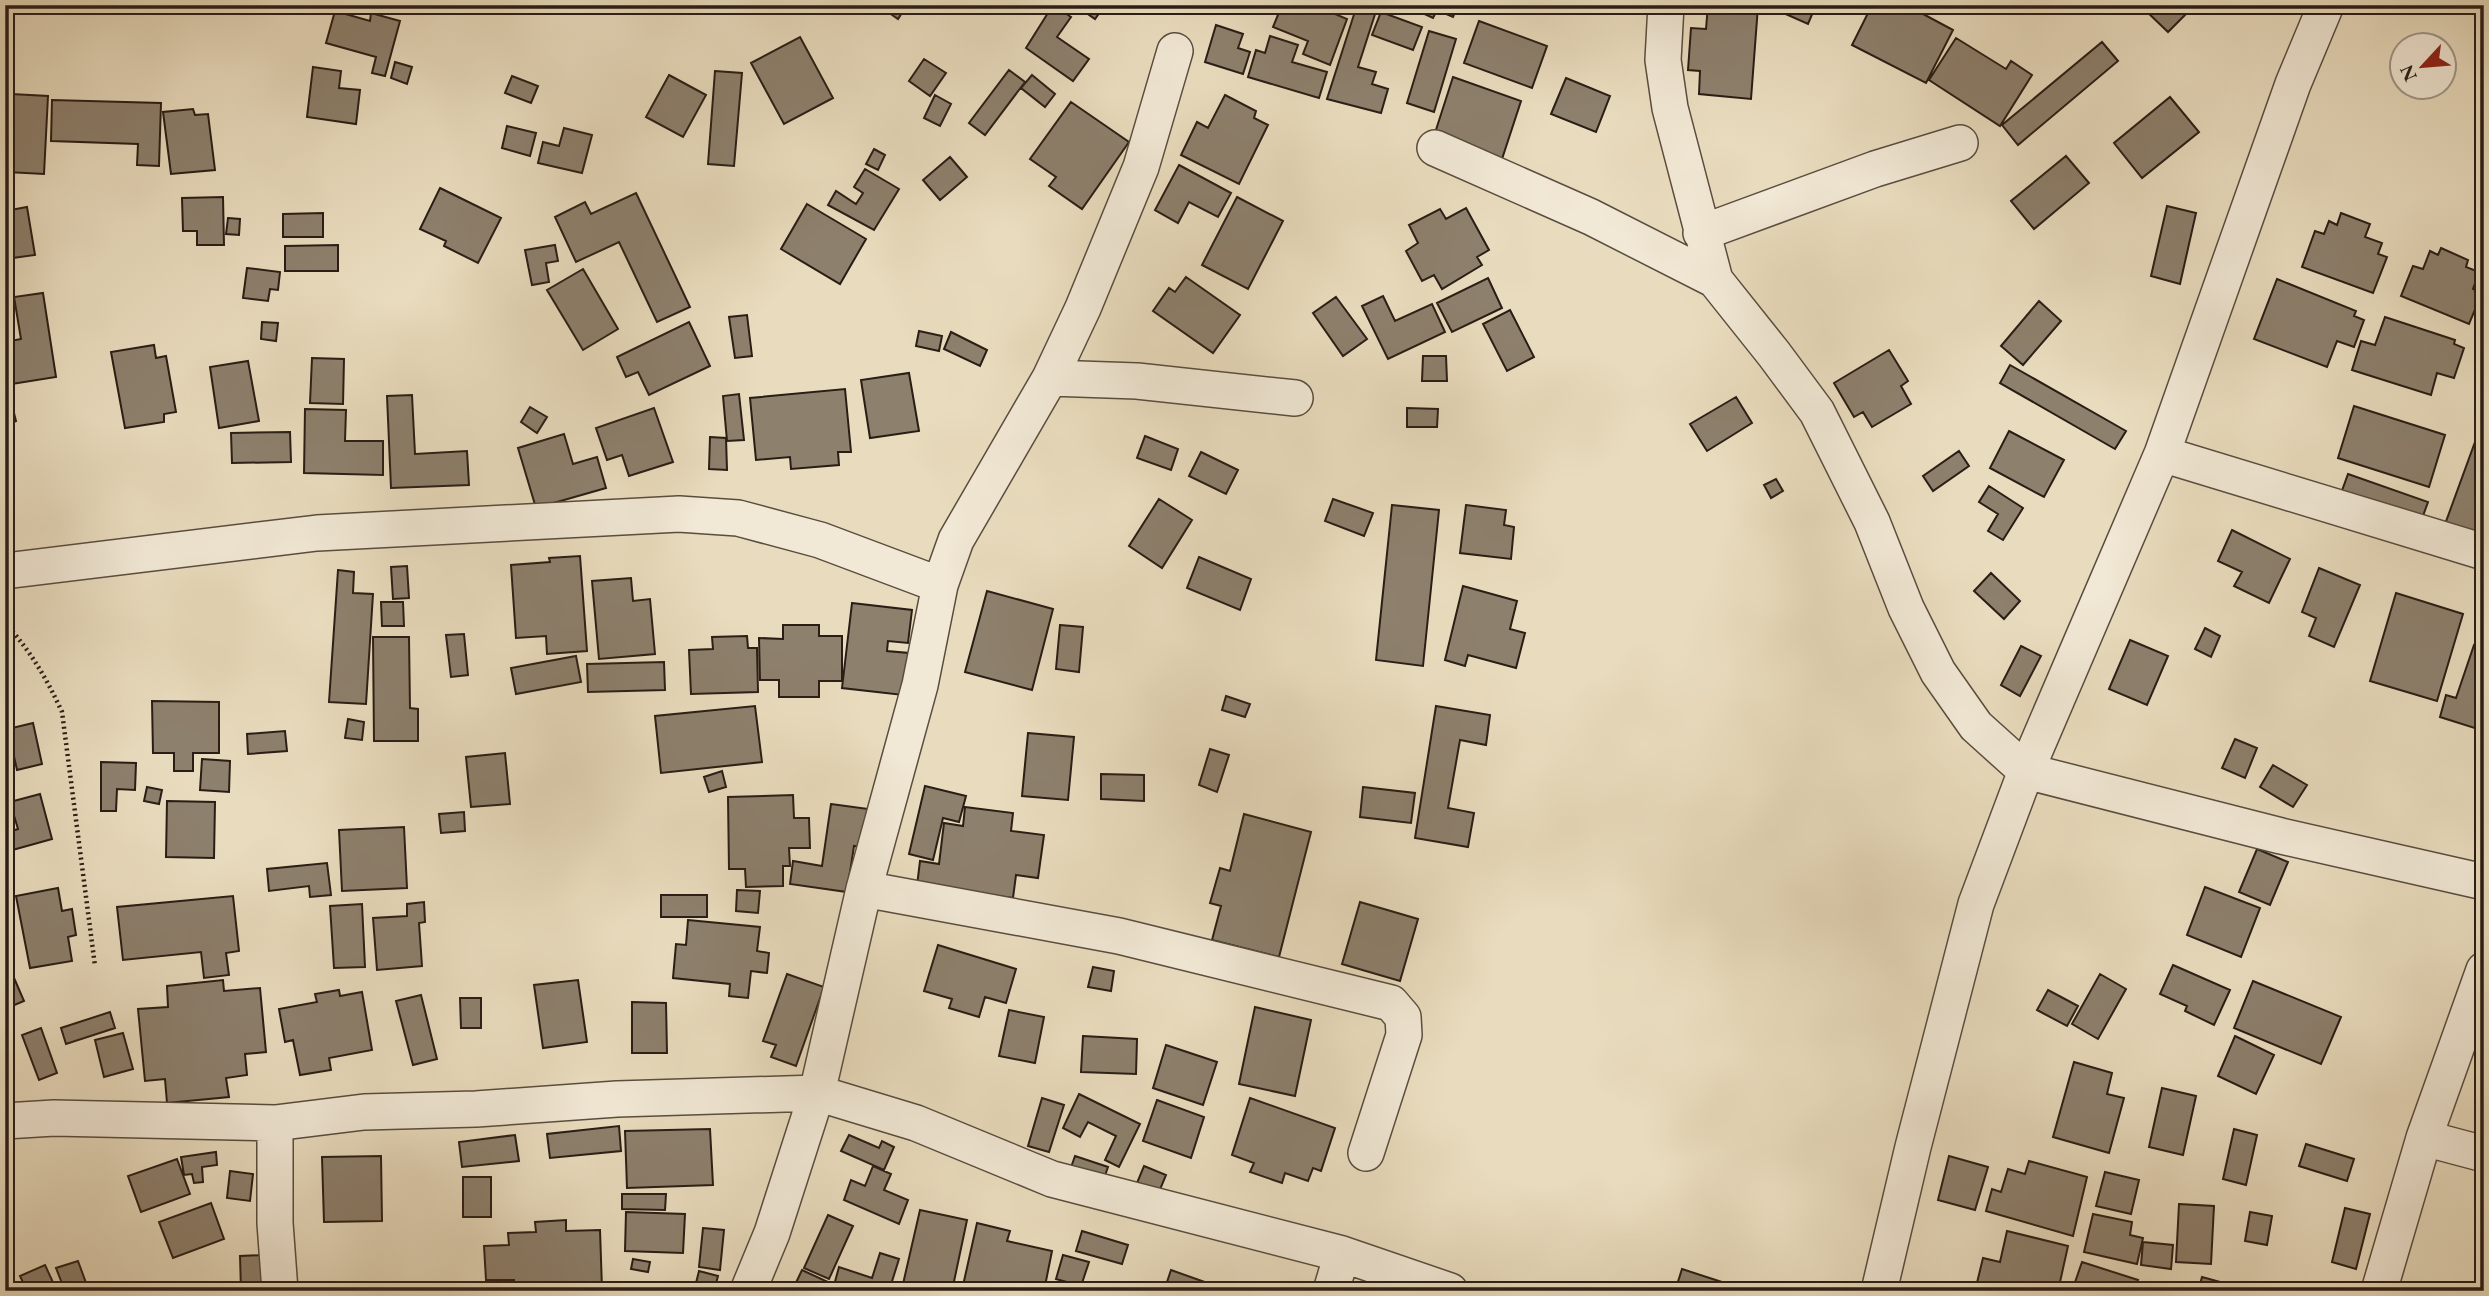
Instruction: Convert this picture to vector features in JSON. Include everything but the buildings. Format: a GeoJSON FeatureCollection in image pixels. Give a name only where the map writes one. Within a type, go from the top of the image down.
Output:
{"type":"FeatureCollection","features":[{"type":"Feature","properties":{"kind":"street"},"geometry":{"type":"LineString","coordinates":[[1666,5],[1663,60],[1670,108],[1715,281],[1817,412],[1872,522],[1906,608],[1938,671],[1976,726],[2026,771],[2281,836],[2484,882]]}},
{"type":"Feature","properties":{"kind":"street"},"geometry":{"type":"LineString","coordinates":[[1879,1291],[1976,904],[2026,771],[2162,454],[2293,84],[2326,5]]}},
{"type":"Feature","properties":{"kind":"street"},"geometry":{"type":"LineString","coordinates":[[748,1291],[772,1233],[817,1093],[864,889],[920,684],[940,585],[956,540],[1050,378],[1083,308],[1141,167],[1175,51]]}},
{"type":"Feature","properties":{"kind":"street"},"geometry":{"type":"LineString","coordinates":[[1701,233],[1875,169],[1961,143]]}},
{"type":"Feature","properties":{"kind":"street"},"geometry":{"type":"LineString","coordinates":[[1435,148],[1591,217],[1715,281]]}},
{"type":"Feature","properties":{"kind":"street"},"geometry":{"type":"LineString","coordinates":[[1050,378],[1137,381],[1295,398]]}},
{"type":"Feature","properties":{"kind":"street"},"geometry":{"type":"LineString","coordinates":[[2162,454],[2484,552]]}},
{"type":"Feature","properties":{"kind":"street"},"geometry":{"type":"LineString","coordinates":[[5,571],[317,533],[680,514],[738,518],[785,530],[820,540],[940,585]]}},
{"type":"Feature","properties":{"kind":"street"},"geometry":{"type":"LineString","coordinates":[[864,889],[1119,936],[1391,1003],[1403,1017],[1404,1035],[1366,1153]]}},
{"type":"Feature","properties":{"kind":"street"},"geometry":{"type":"LineString","coordinates":[[2379,1291],[2424,1138],[2484,970]]}},
{"type":"Feature","properties":{"kind":"street"},"geometry":{"type":"LineString","coordinates":[[5,1121],[54,1118],[275,1123],[364,1112],[476,1109],[617,1099],[817,1093],[916,1123],[1052,1180],[1342,1254],[1450,1291]]}},
{"type":"Feature","properties":{"kind":"street"},"geometry":{"type":"LineString","coordinates":[[275,1123],[275,1223],[280,1291]]}},
{"type":"Feature","properties":{"kind":"street"},"geometry":{"type":"LineString","coordinates":[[2424,1138],[2484,1154]]}},
{"type":"Feature","properties":{"kind":"street"},"geometry":{"type":"LineString","coordinates":[[1331,1291],[1342,1254]]}},
{"type":"Feature","properties":{"kind":"path"},"geometry":{"type":"LineString","coordinates":[[5,623],[23,643],[46,677],[62,712],[95,966]]}}]}
